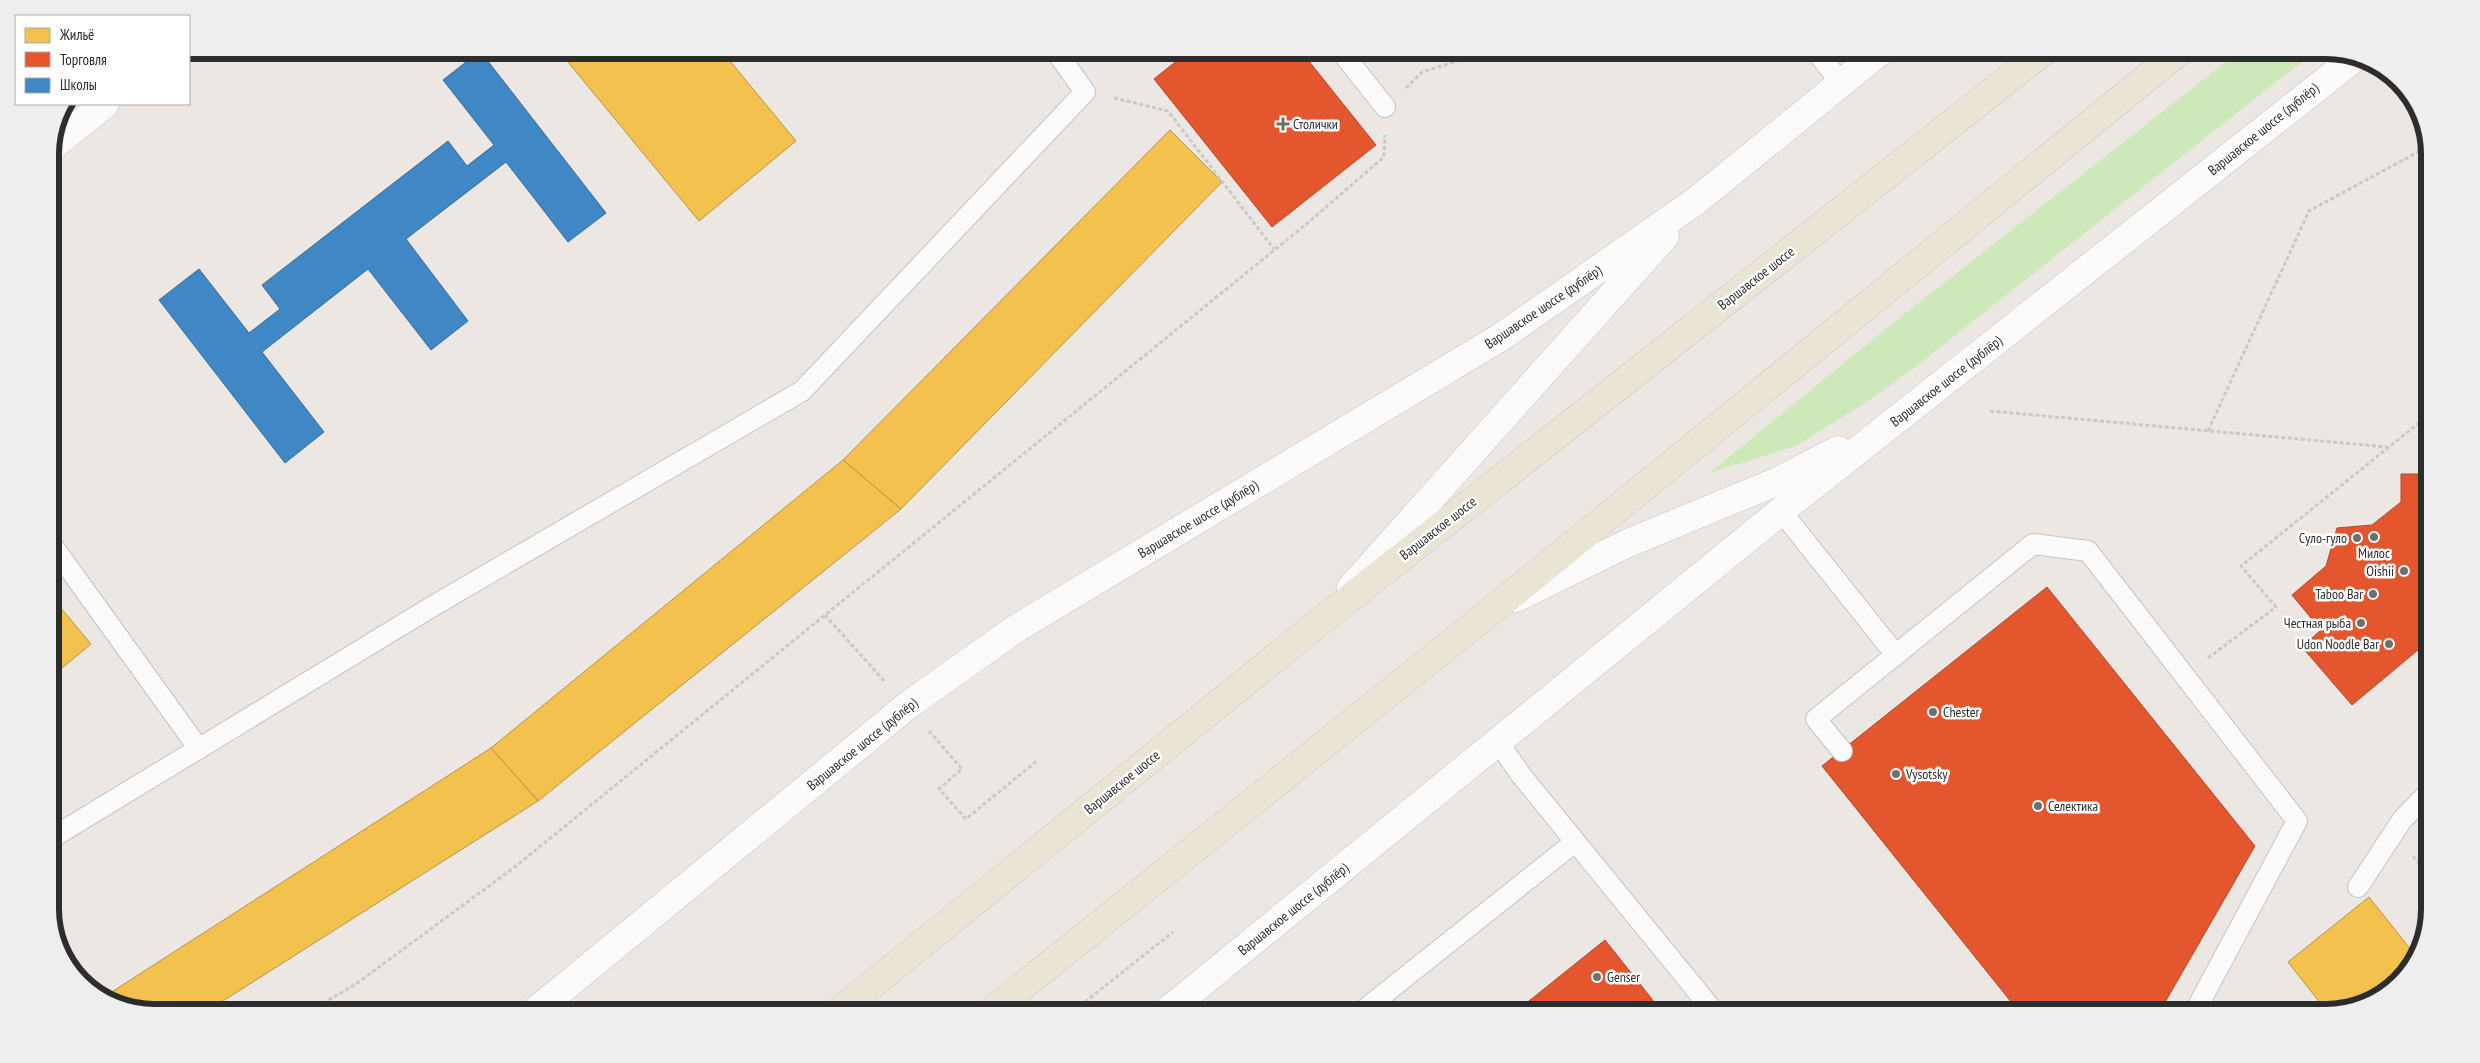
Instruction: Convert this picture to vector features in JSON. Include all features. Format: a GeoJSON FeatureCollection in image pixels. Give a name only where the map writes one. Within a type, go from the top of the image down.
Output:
{"type":"FeatureCollection","features":[{"type":"Feature","properties":{"kind":"main road","name":"Варшавское шоссе (дублёр)"},"geometry":{"type":"LineString","coordinates":[[543,1004],[907,706],[1017,628],[1501,337],[1696,201],[1871,59]]}},
{"type":"Feature","properties":{"kind":"main road","name":"Варшавское шоссе"},"geometry":{"type":"LineString","coordinates":[[848,1004],[1322,620],[2034,59]]}},
{"type":"Feature","properties":{"kind":"main road"},"geometry":{"type":"LineString","coordinates":[[1000,1004],[1495,608],[2170,59]]}},
{"type":"Feature","properties":{"kind":"main road","name":"Варшавское шоссе (дублёр)"},"geometry":{"type":"LineString","coordinates":[[1176,1004],[1781,510],[2349,62]]}},
{"type":"Feature","properties":{"kind":"main road"},"geometry":{"type":"LineString","coordinates":[[60,140],[104,105]]}},
{"type":"Feature","properties":{"kind":"main road"},"geometry":{"type":"LineString","coordinates":[[1322,620],[1696,201]]}},
{"type":"Feature","properties":{"kind":"main road"},"geometry":{"type":"LineString","coordinates":[[1495,608],[1628,543],[1776,482],[1899,418]]}},
{"type":"Feature","properties":{"kind":"lane"},"geometry":{"type":"LineString","coordinates":[[59,834],[442,601],[802,391],[1085,92],[1061,59]]}},
{"type":"Feature","properties":{"kind":"lane"},"geometry":{"type":"LineString","coordinates":[[1347,59],[1385,107]]}},
{"type":"Feature","properties":{"kind":"lane"},"geometry":{"type":"LineString","coordinates":[[1822,59],[1841,83]]}},
{"type":"Feature","properties":{"kind":"lane"},"geometry":{"type":"LineString","coordinates":[[1781,510],[1896,654]]}},
{"type":"Feature","properties":{"kind":"lane"},"geometry":{"type":"LineString","coordinates":[[1842,750],[1816,719],[1896,654],[2032,544],[2088,551],[2298,821],[2199,1004]]}},
{"type":"Feature","properties":{"kind":"lane"},"geometry":{"type":"LineString","coordinates":[[59,555],[199,749]]}},
{"type":"Feature","properties":{"kind":"lane"},"geometry":{"type":"LineString","coordinates":[[1498,742],[1521,775],[1708,1004]]}},
{"type":"Feature","properties":{"kind":"lane"},"geometry":{"type":"LineString","coordinates":[[2358,887],[2402,820],[2421,800]]}},
{"type":"Feature","properties":{"kind":"lane"},"geometry":{"type":"LineString","coordinates":[[1371,1004],[1576,842]]}},
{"type":"Feature","properties":{"kind":"path"},"geometry":{"type":"LineString","coordinates":[[322,1004],[356,984],[516,866],[1274,249],[1384,157],[1385,107],[1422,72],[1464,59]]}},
{"type":"Feature","properties":{"kind":"path"},"geometry":{"type":"LineString","coordinates":[[1085,92],[1168,111],[1274,249]]}},
{"type":"Feature","properties":{"kind":"path"},"geometry":{"type":"LineString","coordinates":[[2208,431],[2309,210],[2421,150]]}},
{"type":"Feature","properties":{"kind":"path"},"geometry":{"type":"LineString","coordinates":[[1990,411],[2388,447]]}},
{"type":"Feature","properties":{"kind":"path"},"geometry":{"type":"LineString","coordinates":[[2185,675],[2276,608],[2241,566],[2421,421]]}},
{"type":"Feature","properties":{"kind":"path"},"geometry":{"type":"LineString","coordinates":[[975,811],[1038,760]]}},
{"type":"Feature","properties":{"kind":"path"},"geometry":{"type":"LineString","coordinates":[[1085,1002],[1173,932]]}},
{"type":"Feature","properties":{"kind":"green space"},"geometry":{"type":"Polygon","coordinates":[[[2230,59],[2307,59],[1910,371],[1862,405],[1796,446],[1709,473],[1898,319],[2230,59]]]}},
{"type":"Feature","properties":{"kind":"building: Жильё"},"geometry":{"type":"Polygon","coordinates":[[[565,59],[728,59],[796,141],[699,221],[565,59]]]}},
{"type":"Feature","properties":{"kind":"building: Жильё"},"geometry":{"type":"Polygon","coordinates":[[[1170,130],[1222,182],[901,509],[843,460],[1170,130]]]}},
{"type":"Feature","properties":{"kind":"building: Жильё"},"geometry":{"type":"Polygon","coordinates":[[[843,460],[901,509],[538,801],[491,748],[843,460]]]}},
{"type":"Feature","properties":{"kind":"building: Жильё"},"geometry":{"type":"Polygon","coordinates":[[[59,606],[91,644],[59,671],[59,606]]]}},
{"type":"Feature","properties":{"kind":"building: Жильё"},"geometry":{"type":"Polygon","coordinates":[[[491,748],[538,801],[218,1004],[147,1004],[129,1001],[109,994],[491,748]]]}},
{"type":"Feature","properties":{"kind":"building: Жильё"},"geometry":{"type":"Polygon","coordinates":[[[2369,897],[2412,951],[2402,967],[2389,981],[2369,994],[2351,1001],[2339,1003],[2321,1004],[2288,962],[2369,897]]]}},
{"type":"Feature","properties":{"kind":"building: Торговля"},"geometry":{"type":"Polygon","coordinates":[[[1179,59],[1307,59],[1376,145],[1272,227],[1154,79],[1179,59]]]}},
{"type":"Feature","properties":{"kind":"building: Торговля"},"geometry":{"type":"Polygon","coordinates":[[[2401,474],[2421,474],[2421,648],[2352,705],[2302,647],[2321,630],[2292,595],[2326,566],[2337,528],[2372,525],[2401,502],[2401,474]]]}},
{"type":"Feature","properties":{"kind":"building: Торговля","name":"Селектика"},"geometry":{"type":"Polygon","coordinates":[[[2047,587],[2255,846],[2164,1004],[2013,1004],[1822,766],[2047,587]]]}},
{"type":"Feature","properties":{"kind":"building: Торговля","name":"Genser"},"geometry":{"type":"Polygon","coordinates":[[[1605,940],[1656,1004],[1525,1004],[1605,940]]]}},
{"type":"Feature","properties":{"kind":"building: Школы"},"geometry":{"type":"Polygon","coordinates":[[[470,59],[486,59],[606,213],[568,242],[506,162],[406,239],[468,321],[431,350],[368,269],[262,352],[324,432],[285,463],[159,300],[199,269],[249,333],[280,309],[262,285],[448,141],[467,166],[494,145],[443,80],[470,59]]]}},
{"type":"Feature","properties":{"kind":"place","name":"Столички"},"geometry":{"type":"Point","coordinates":[1283,124]}},
{"type":"Feature","properties":{"kind":"place","name":"Милос"},"geometry":{"type":"Point","coordinates":[2374,537]}},
{"type":"Feature","properties":{"kind":"place","name":"Суло-гуло"},"geometry":{"type":"Point","coordinates":[2357,538]}},
{"type":"Feature","properties":{"kind":"place","name":"Oishii"},"geometry":{"type":"Point","coordinates":[2404,571]}},
{"type":"Feature","properties":{"kind":"place","name":"Taboo Bar"},"geometry":{"type":"Point","coordinates":[2373,594]}},
{"type":"Feature","properties":{"kind":"place","name":"Честная рыба"},"geometry":{"type":"Point","coordinates":[2361,623]}},
{"type":"Feature","properties":{"kind":"place","name":"Udon Noodle Bar"},"geometry":{"type":"Point","coordinates":[2389,644]}},
{"type":"Feature","properties":{"kind":"place","name":"Chester"},"geometry":{"type":"Point","coordinates":[1933,712]}},
{"type":"Feature","properties":{"kind":"place","name":"Vysotsky"},"geometry":{"type":"Point","coordinates":[1896,774]}},
{"type":"Feature","properties":{"kind":"place","name":"Селектика"},"geometry":{"type":"Point","coordinates":[2038,806]}},
{"type":"Feature","properties":{"kind":"place","name":"Genser"},"geometry":{"type":"Point","coordinates":[1597,977]}}]}
